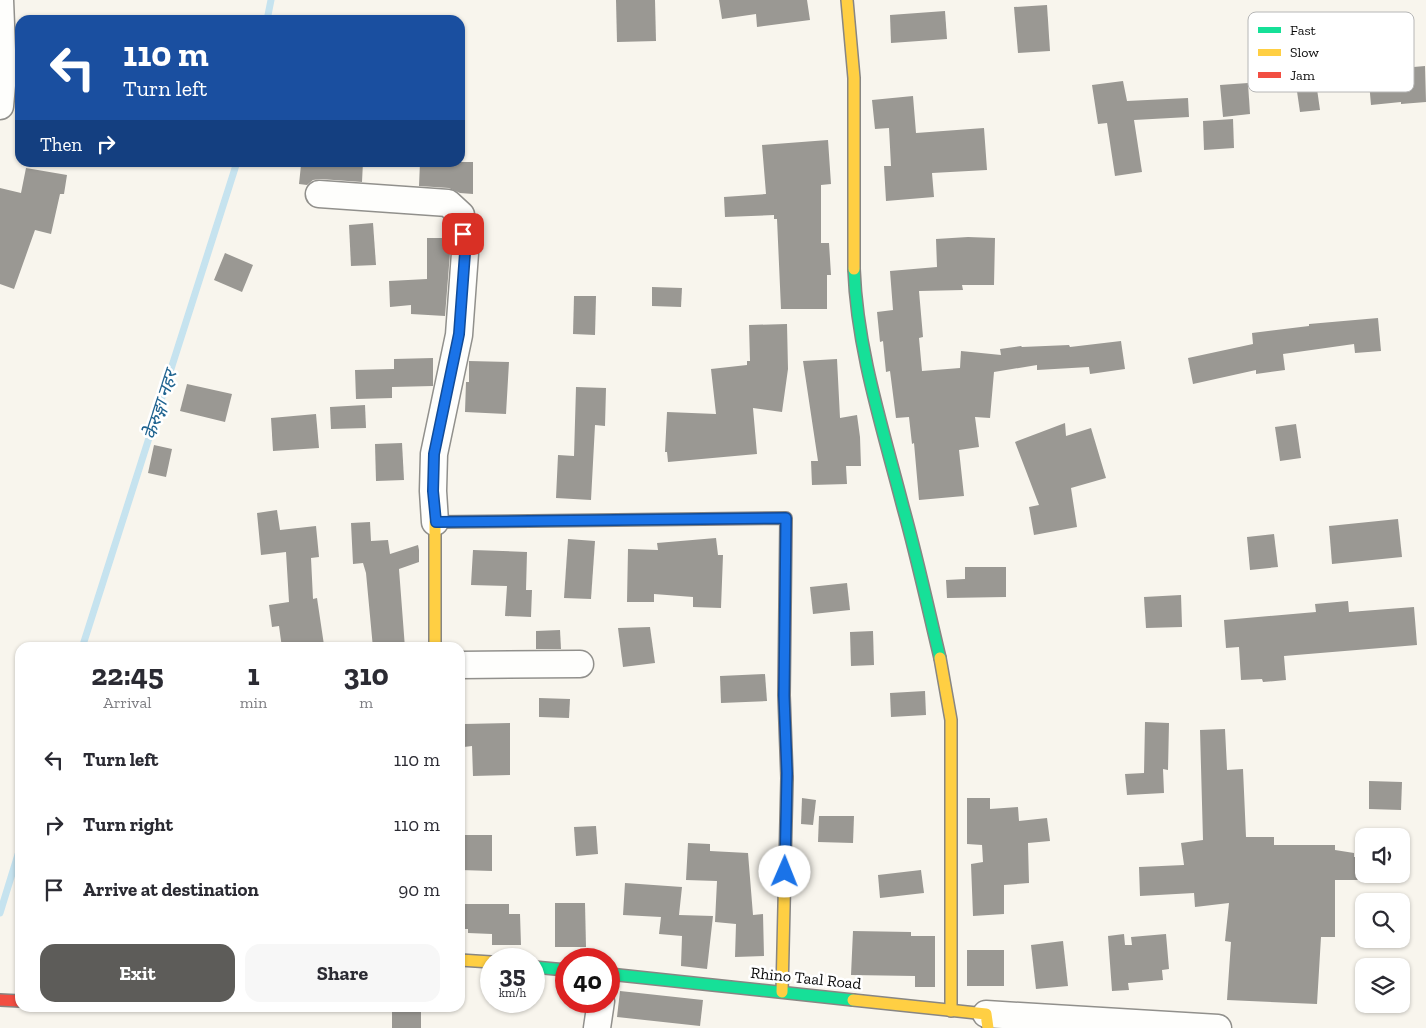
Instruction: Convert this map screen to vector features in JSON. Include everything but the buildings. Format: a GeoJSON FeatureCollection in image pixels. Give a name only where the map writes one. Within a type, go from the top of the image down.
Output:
{"type":"FeatureCollection","features":[{"type":"Feature","properties":{"kind":"street"},"geometry":{"type":"LineString","coordinates":[[847,0],[854,78],[854,271],[856,306],[876,408],[904,509],[941,662],[951,720],[951,1011]]}},
{"type":"Feature","properties":{"kind":"street"},"geometry":{"type":"LineString","coordinates":[[0,106],[7,15]]}},
{"type":"Feature","properties":{"kind":"street"},"geometry":{"type":"LineString","coordinates":[[319,194],[448,203],[461,215],[465,253],[459,334],[434,454],[433,491],[436,522],[435,642]]}},
{"type":"Feature","properties":{"kind":"street"},"geometry":{"type":"LineString","coordinates":[[436,522],[786,518],[784,696],[787,773],[782,992]]}},
{"type":"Feature","properties":{"kind":"street"},"geometry":{"type":"LineString","coordinates":[[465,665],[580,664]]}},
{"type":"Feature","properties":{"kind":"street"},"geometry":{"type":"LineString","coordinates":[[465,960],[480,961]]}},
{"type":"Feature","properties":{"kind":"street","name":"Rhino Taal Road"},"geometry":{"type":"LineString","coordinates":[[620,975],[951,1011],[987,1021]]}},
{"type":"Feature","properties":{"kind":"street"},"geometry":{"type":"LineString","coordinates":[[0,1000],[15,1001]]}},
{"type":"Feature","properties":{"kind":"street"},"geometry":{"type":"LineString","coordinates":[[597,1028],[599,1013]]}},
{"type":"Feature","properties":{"kind":"street"},"geometry":{"type":"LineString","coordinates":[[987,1021],[1218,1028]]}},
{"type":"Feature","properties":{"kind":"waterway","name":"केेरुङ्गा नहर"},"geometry":{"type":"LineString","coordinates":[[268,15],[271,0]]}},
{"type":"Feature","properties":{"kind":"waterway","name":"केेरुङ्गा नहर"},"geometry":{"type":"LineString","coordinates":[[84,642],[235,167]]}},
{"type":"Feature","properties":{"kind":"waterway","name":"केेरुङ्गा नहर"},"geometry":{"type":"LineString","coordinates":[[0,913],[15,864]]}},
{"type":"Feature","properties":{"kind":"traffic: fast"},"geometry":{"type":"LineString","coordinates":[[854,269],[860,329],[872,389],[913,545],[940,658]]}},
{"type":"Feature","properties":{"kind":"traffic: fast"},"geometry":{"type":"LineString","coordinates":[[545,968],[555,969]]}},
{"type":"Feature","properties":{"kind":"traffic: fast"},"geometry":{"type":"LineString","coordinates":[[620,975],[853,1000]]}},
{"type":"Feature","properties":{"kind":"traffic: slow"},"geometry":{"type":"LineString","coordinates":[[847,0],[854,78],[854,269]]}},
{"type":"Feature","properties":{"kind":"traffic: slow"},"geometry":{"type":"LineString","coordinates":[[435,642],[435,522],[703,519]]}},
{"type":"Feature","properties":{"kind":"traffic: slow"},"geometry":{"type":"LineString","coordinates":[[940,658],[951,720],[951,1011]]}},
{"type":"Feature","properties":{"kind":"traffic: slow"},"geometry":{"type":"LineString","coordinates":[[782,992],[787,778]]}},
{"type":"Feature","properties":{"kind":"traffic: slow"},"geometry":{"type":"LineString","coordinates":[[465,960],[480,961]]}},
{"type":"Feature","properties":{"kind":"traffic: slow"},"geometry":{"type":"LineString","coordinates":[[853,1000],[986,1014],[988,1028]]}},
{"type":"Feature","properties":{"kind":"traffic: jam"},"geometry":{"type":"LineString","coordinates":[[703,519],[786,518],[784,695],[787,778]]}},
{"type":"Feature","properties":{"kind":"traffic: jam"},"geometry":{"type":"LineString","coordinates":[[0,1000],[15,1001]]}},
{"type":"Feature","properties":{"kind":"route"},"geometry":{"type":"LineString","coordinates":[[463,234],[465,253],[459,334],[434,454],[433,491],[436,522],[786,518],[784,696],[787,773],[785,872]]}}]}
